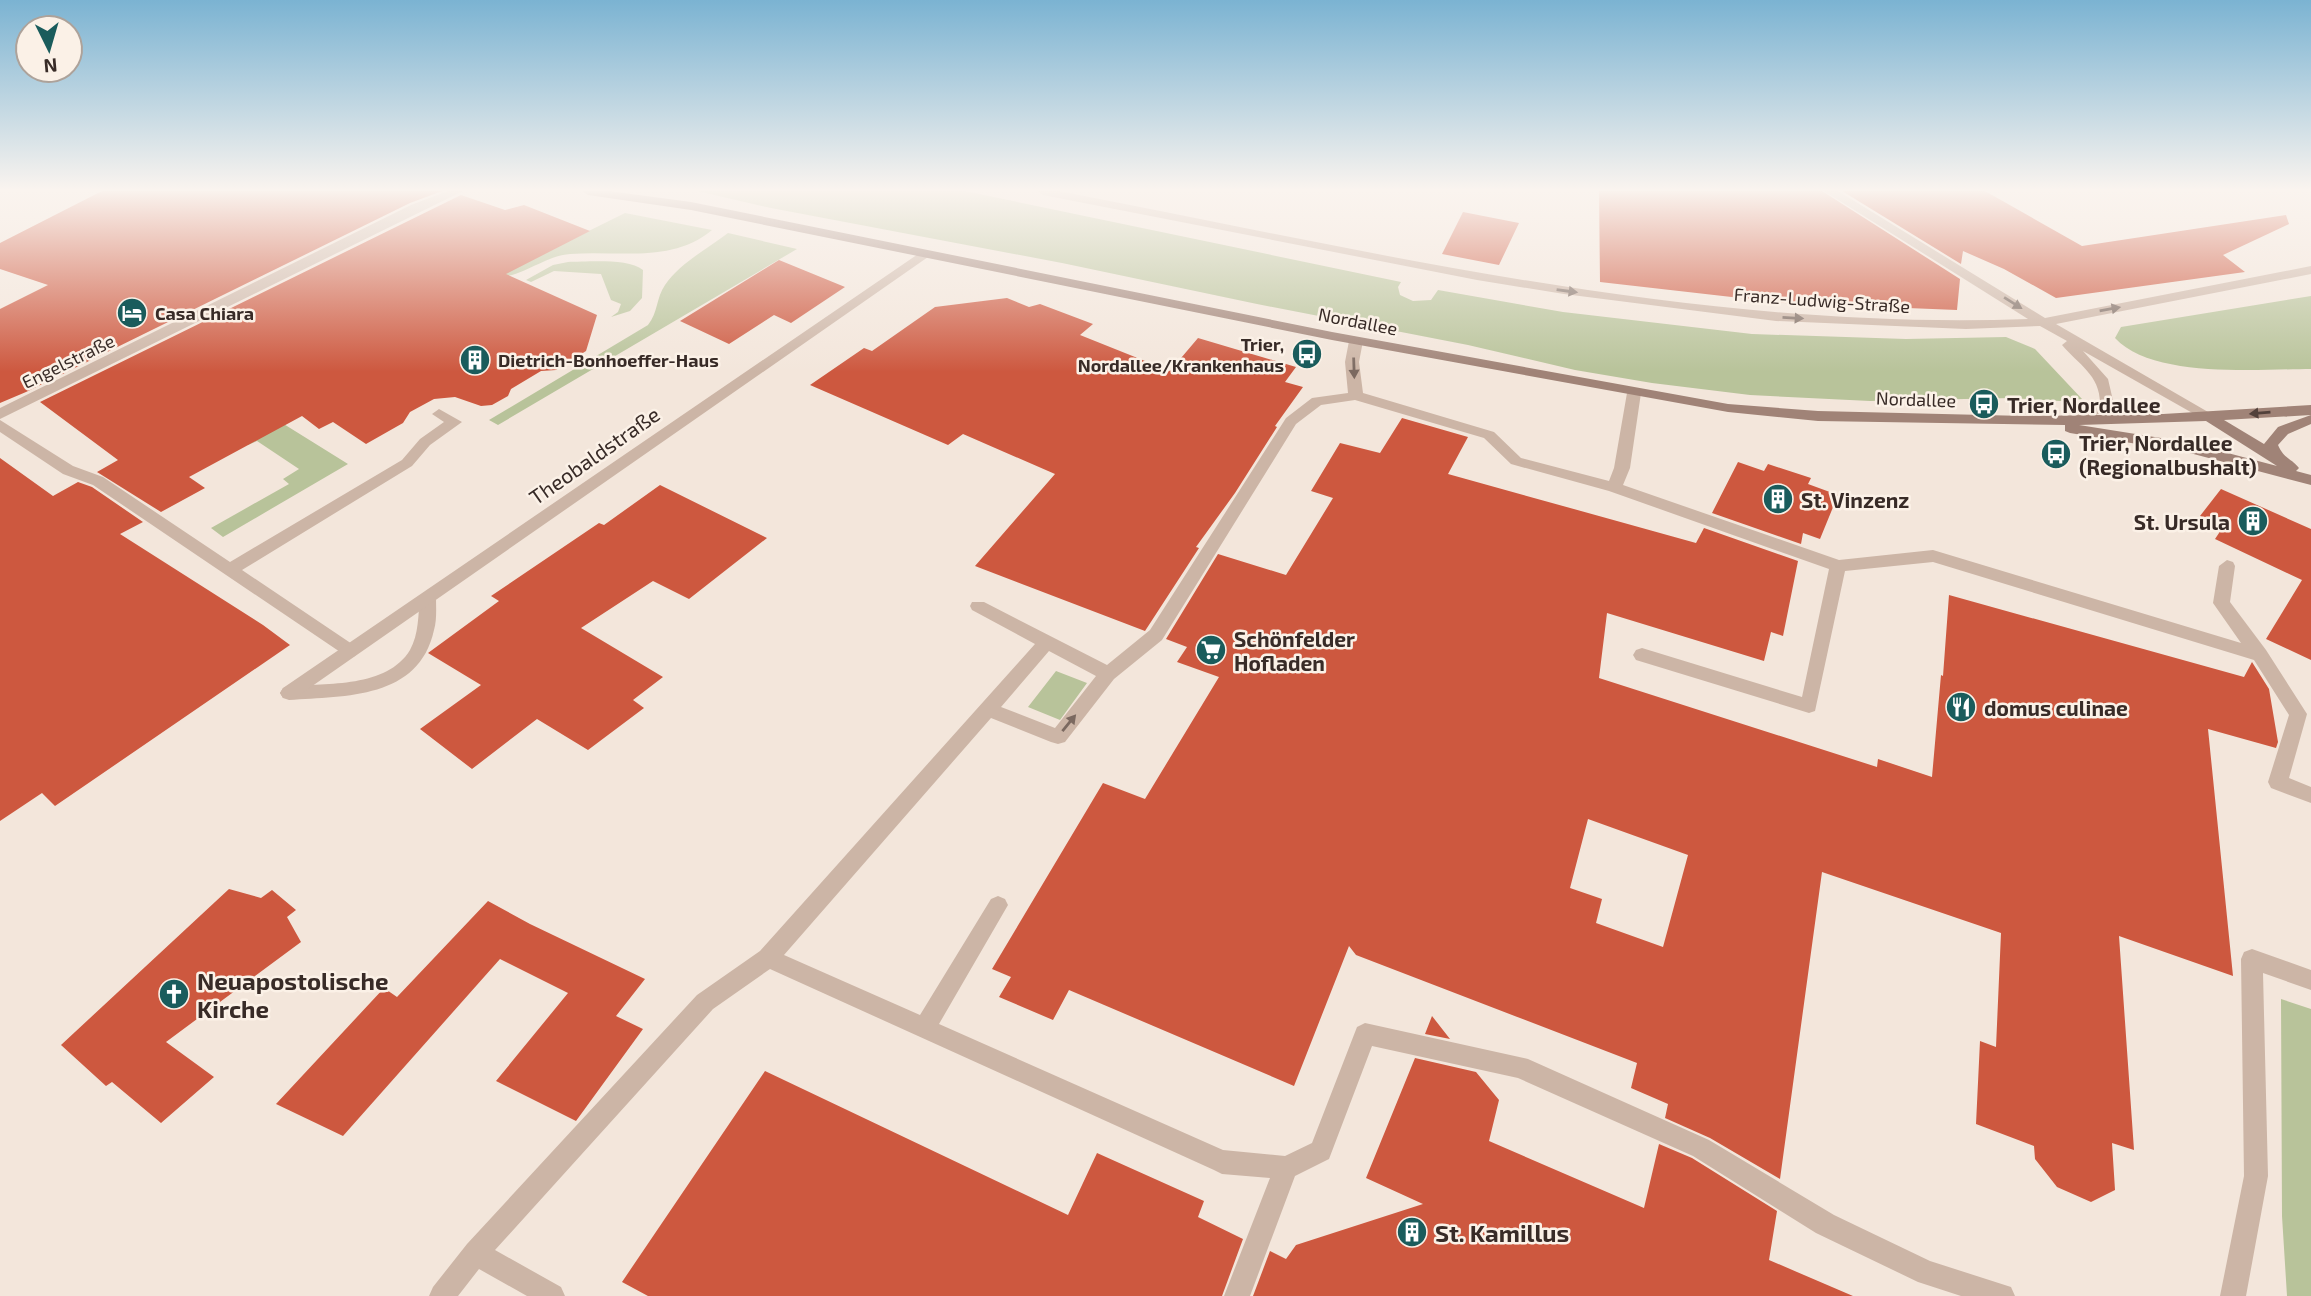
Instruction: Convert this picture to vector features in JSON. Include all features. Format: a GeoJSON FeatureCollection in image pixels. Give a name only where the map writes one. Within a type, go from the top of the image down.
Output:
{"type":"FeatureCollection","features":[{"type":"Feature","properties":{"kind":"main road","name":"Nordallee"},"geometry":{"type":"LineString","coordinates":[[912,251],[1356,341],[1728,408],[1818,415],[2025,421],[2311,410]]}},
{"type":"Feature","properties":{"kind":"main road"},"geometry":{"type":"LineString","coordinates":[[2208,416],[2311,480]]}},
{"type":"Feature","properties":{"kind":"main road"},"geometry":{"type":"LineString","coordinates":[[2277,460],[2271,445],[2277,434],[2282,429],[2311,419]]}},
{"type":"Feature","properties":{"kind":"main road","name":"Nordallee"},"geometry":{"type":"LineString","coordinates":[[2025,421],[2186,447],[2311,480]]}},
{"type":"Feature","properties":{"kind":"street","name":"Engelstraße"},"geometry":{"type":"LineString","coordinates":[[0,414],[327,251]]}},
{"type":"Feature","properties":{"kind":"street","name":"Franz-Ludwig-Straße"},"geometry":{"type":"LineString","coordinates":[[1353,251],[1478,276],[1658,303],[1776,317],[1966,325],[2043,321],[2311,271]]}},
{"type":"Feature","properties":{"kind":"street"},"geometry":{"type":"LineString","coordinates":[[1929,251],[2208,416]]}},
{"type":"Feature","properties":{"kind":"street","name":"Theobaldstraße"},"geometry":{"type":"LineString","coordinates":[[428,597],[429,622],[423,646],[414,660],[397,674],[361,687],[289,693],[924,254]]}},
{"type":"Feature","properties":{"kind":"street"},"geometry":{"type":"LineString","coordinates":[[2043,321],[2089,363],[2102,379],[2108,392],[2107,405],[2078,419]]}},
{"type":"Feature","properties":{"kind":"street"},"geometry":{"type":"LineString","coordinates":[[1356,341],[1352,362],[1356,396]]}},
{"type":"Feature","properties":{"kind":"street"},"geometry":{"type":"LineString","coordinates":[[1614,487],[1622,468],[1634,393]]}},
{"type":"Feature","properties":{"kind":"street"},"geometry":{"type":"LineString","coordinates":[[988,709],[1058,737],[1108,674],[1156,635],[1291,421],[1317,401],[1356,396],[1489,435],[1516,461],[1614,487],[1838,565],[1933,556],[2260,655]]}},
{"type":"Feature","properties":{"kind":"street"},"geometry":{"type":"LineString","coordinates":[[229,569],[407,463],[425,442],[455,422],[439,414]]}},
{"type":"Feature","properties":{"kind":"street"},"geometry":{"type":"LineString","coordinates":[[0,425],[68,470],[98,481],[349,652]]}},
{"type":"Feature","properties":{"kind":"street"},"geometry":{"type":"LineString","coordinates":[[1642,655],[1808,706],[1838,565]]}},
{"type":"Feature","properties":{"kind":"street"},"geometry":{"type":"LineString","coordinates":[[2227,566],[2221,603],[2260,655],[2298,715],[2278,782],[2311,795]]}},
{"type":"Feature","properties":{"kind":"street"},"geometry":{"type":"LineString","coordinates":[[978,606],[1108,674]]}},
{"type":"Feature","properties":{"kind":"street"},"geometry":{"type":"LineString","coordinates":[[442,1296],[476,1253],[705,1002],[768,958],[1046,643]]}},
{"type":"Feature","properties":{"kind":"street"},"geometry":{"type":"LineString","coordinates":[[925,1027],[998,905]]}},
{"type":"Feature","properties":{"kind":"street"},"geometry":{"type":"LineString","coordinates":[[768,958],[1222,1162],[1286,1168],[1321,1150],[1365,1034],[1520,1067],[1701,1148],[1825,1224],[1927,1273],[2002,1296]]}},
{"type":"Feature","properties":{"kind":"street"},"geometry":{"type":"LineString","coordinates":[[2233,1296],[2256,1176],[2252,959],[2311,980]]}},
{"type":"Feature","properties":{"kind":"street"},"geometry":{"type":"LineString","coordinates":[[1237,1296],[1286,1168]]}},
{"type":"Feature","properties":{"kind":"street"},"geometry":{"type":"LineString","coordinates":[[476,1253],[552,1296]]}},
{"type":"Feature","properties":{"kind":"green space"},"geometry":{"type":"Polygon","coordinates":[[[547,251],[658,251],[570,254],[554,258],[508,276],[270,389],[547,251]]]}},
{"type":"Feature","properties":{"kind":"green space"},"geometry":{"type":"Polygon","coordinates":[[[702,251],[793,251],[498,425],[489,420],[648,325],[654,316],[662,290],[686,263],[702,251]]]}},
{"type":"Feature","properties":{"kind":"green space"},"geometry":{"type":"Polygon","coordinates":[[[1001,251],[1255,251],[1401,282],[1398,287],[1400,295],[1413,301],[1431,300],[1438,290],[1563,312],[1752,334],[1906,339],[2006,337],[2035,349],[2082,399],[1870,401],[1750,395],[1652,383],[1575,370],[1468,345],[1001,251]]]}},
{"type":"Feature","properties":{"kind":"green space"},"geometry":{"type":"Polygon","coordinates":[[[568,262],[607,262],[636,266],[643,270],[642,298],[630,311],[611,317],[618,312],[621,304],[611,300],[601,274],[554,271],[531,282],[526,280],[553,265],[568,262]]]}},
{"type":"Feature","properties":{"kind":"green space"},"geometry":{"type":"Polygon","coordinates":[[[2311,296],[2311,369],[2236,370],[2180,366],[2132,351],[2115,338],[2121,327],[2311,296]]]}},
{"type":"Feature","properties":{"kind":"green space"},"geometry":{"type":"Polygon","coordinates":[[[258,408],[348,464],[223,537],[211,528],[289,484],[283,479],[299,469],[257,441],[248,445],[220,427],[258,408]]]}},
{"type":"Feature","properties":{"kind":"green space"},"geometry":{"type":"Polygon","coordinates":[[[1056,671],[1087,683],[1060,720],[1028,707],[1056,671]]]}},
{"type":"Feature","properties":{"kind":"green space"},"geometry":{"type":"Polygon","coordinates":[[[2281,999],[2311,1009],[2311,1296],[2287,1296],[2282,1216],[2281,999]]]}},
{"type":"Feature","properties":{"kind":"building"},"geometry":{"type":"Polygon","coordinates":[[[0,251],[312,251],[0,403],[0,309],[48,285],[0,269],[0,251]]]}},
{"type":"Feature","properties":{"kind":"building"},"geometry":{"type":"Polygon","coordinates":[[[346,251],[550,251],[506,274],[597,315],[586,351],[556,370],[541,371],[511,389],[508,396],[492,405],[481,406],[455,397],[434,399],[410,412],[403,423],[366,444],[333,422],[319,429],[302,416],[189,477],[205,488],[161,512],[97,472],[118,460],[40,402],[346,251]]]}},
{"type":"Feature","properties":{"kind":"building"},"geometry":{"type":"Polygon","coordinates":[[[1443,251],[1505,251],[1499,265],[1442,254],[1443,251]]]}},
{"type":"Feature","properties":{"kind":"building"},"geometry":{"type":"Polygon","coordinates":[[[1600,251],[1917,251],[1960,279],[1957,310],[1784,303],[1600,282],[1600,251]]]}},
{"type":"Feature","properties":{"kind":"building"},"geometry":{"type":"Polygon","coordinates":[[[1941,251],[1963,251],[1961,264],[1941,251]]]}},
{"type":"Feature","properties":{"kind":"building"},"geometry":{"type":"Polygon","coordinates":[[[1964,251],[2230,251],[2223,255],[2245,272],[2056,298],[2004,269],[1964,251]]]}},
{"type":"Feature","properties":{"kind":"building"},"geometry":{"type":"Polygon","coordinates":[[[779,260],[845,287],[791,323],[774,315],[729,344],[680,321],[779,260]]]}},
{"type":"Feature","properties":{"kind":"building"},"geometry":{"type":"Polygon","coordinates":[[[1007,298],[1029,307],[1040,304],[1093,324],[1080,335],[1170,371],[1198,338],[1296,367],[1285,382],[1303,387],[1275,426],[1277,427],[1235,493],[1196,547],[1199,548],[1145,631],[975,566],[1055,474],[963,434],[948,445],[810,385],[864,348],[872,351],[935,307],[1007,298]]]}},
{"type":"Feature","properties":{"kind":"building"},"geometry":{"type":"Polygon","coordinates":[[[1402,418],[1468,437],[1448,474],[1696,543],[1704,528],[1798,561],[1783,636],[1771,632],[1764,661],[1607,613],[1599,678],[1877,767],[1878,759],[1932,777],[1949,595],[2244,677],[2252,662],[2269,689],[2278,742],[2276,748],[2208,729],[2233,976],[2119,936],[2134,1150],[2112,1143],[2115,1190],[2091,1202],[2057,1187],[2035,1159],[2034,1146],[1976,1124],[1980,1041],[1996,1047],[2001,933],[1822,872],[1780,1179],[1710,1138],[1665,1118],[1668,1104],[1631,1088],[1637,1063],[1356,955],[1349,946],[1294,1086],[1069,990],[1053,1020],[999,997],[1011,977],[992,969],[1103,783],[1145,799],[1219,677],[1177,662],[1187,647],[1166,639],[1218,554],[1286,575],[1333,498],[1311,491],[1340,443],[1380,453],[1402,418]],[[1588,819],[1570,888],[1602,899],[1596,923],[1663,947],[1688,855],[1588,819]]]}},
{"type":"Feature","properties":{"kind":"building"},"geometry":{"type":"Polygon","coordinates":[[[0,458],[53,496],[78,482],[92,487],[143,522],[120,534],[290,645],[55,806],[42,793],[0,821],[0,458]]]}},
{"type":"Feature","properties":{"kind":"building","name":"St. Vinzenz"},"geometry":{"type":"Polygon","coordinates":[[[1738,462],[1764,471],[1768,464],[1811,478],[1808,484],[1838,495],[1820,539],[1803,533],[1801,544],[1712,513],[1738,462]]]}},
{"type":"Feature","properties":{"kind":"building"},"geometry":{"type":"Polygon","coordinates":[[[660,485],[767,538],[689,599],[653,581],[581,628],[663,677],[633,700],[644,708],[588,750],[537,719],[472,769],[420,729],[481,685],[428,653],[499,601],[491,596],[599,523],[604,525],[660,485]]]}},
{"type":"Feature","properties":{"kind":"building","name":"St. Ursula"},"geometry":{"type":"Polygon","coordinates":[[[2221,489],[2311,529],[2311,660],[2266,639],[2302,580],[2215,539],[2223,527],[2200,516],[2221,489]]]}},
{"type":"Feature","properties":{"kind":"building","name":"Neuapostolische Kirche"},"geometry":{"type":"Polygon","coordinates":[[[229,889],[261,898],[272,890],[296,910],[287,917],[301,942],[166,1042],[214,1077],[161,1123],[112,1082],[106,1086],[61,1045],[229,889]]]}},
{"type":"Feature","properties":{"kind":"building"},"geometry":{"type":"Polygon","coordinates":[[[488,901],[645,979],[616,1016],[643,1029],[576,1121],[496,1081],[568,993],[500,959],[343,1136],[276,1104],[384,988],[397,997],[488,901]]]}},
{"type":"Feature","properties":{"kind":"building"},"geometry":{"type":"Polygon","coordinates":[[[1432,1016],[1450,1039],[1425,1034],[1432,1016]]]}},
{"type":"Feature","properties":{"kind":"building"},"geometry":{"type":"Polygon","coordinates":[[[1415,1058],[1476,1072],[1499,1100],[1489,1141],[1644,1208],[1659,1144],[1692,1158],[1777,1211],[1769,1260],[1853,1296],[1253,1296],[1270,1251],[1286,1259],[1296,1245],[1423,1204],[1366,1178],[1415,1058]]]}},
{"type":"Feature","properties":{"kind":"building"},"geometry":{"type":"Polygon","coordinates":[[[765,1071],[1068,1215],[1097,1153],[1204,1201],[1198,1217],[1243,1239],[1222,1296],[648,1296],[622,1282],[765,1071]]]}},
{"type":"Feature","properties":{"kind":"place","name":"Casa Chiara"},"geometry":{"type":"Point","coordinates":[132,313]}},
{"type":"Feature","properties":{"kind":"place","name":"Trier, Nordallee/Krankenhaus"},"geometry":{"type":"Point","coordinates":[1307,354]}},
{"type":"Feature","properties":{"kind":"place","name":"Dietrich-Bonhoeffer-Haus"},"geometry":{"type":"Point","coordinates":[475,360]}},
{"type":"Feature","properties":{"kind":"place","name":"Trier, Nordallee"},"geometry":{"type":"Point","coordinates":[1984,404]}},
{"type":"Feature","properties":{"kind":"place","name":"Trier, Nordallee (Regionalbushalt)"},"geometry":{"type":"Point","coordinates":[2056,454]}},
{"type":"Feature","properties":{"kind":"place","name":"St. Vinzenz"},"geometry":{"type":"Point","coordinates":[1778,499]}},
{"type":"Feature","properties":{"kind":"place","name":"St. Ursula"},"geometry":{"type":"Point","coordinates":[2253,521]}},
{"type":"Feature","properties":{"kind":"place","name":"Schönfelder Hofladen"},"geometry":{"type":"Point","coordinates":[1211,650]}},
{"type":"Feature","properties":{"kind":"place","name":"domus culinae"},"geometry":{"type":"Point","coordinates":[1961,707]}},
{"type":"Feature","properties":{"kind":"place","name":"Neuapostolische Kirche"},"geometry":{"type":"Point","coordinates":[174,994]}},
{"type":"Feature","properties":{"kind":"place","name":"St. Kamillus"},"geometry":{"type":"Point","coordinates":[1412,1232]}}]}
